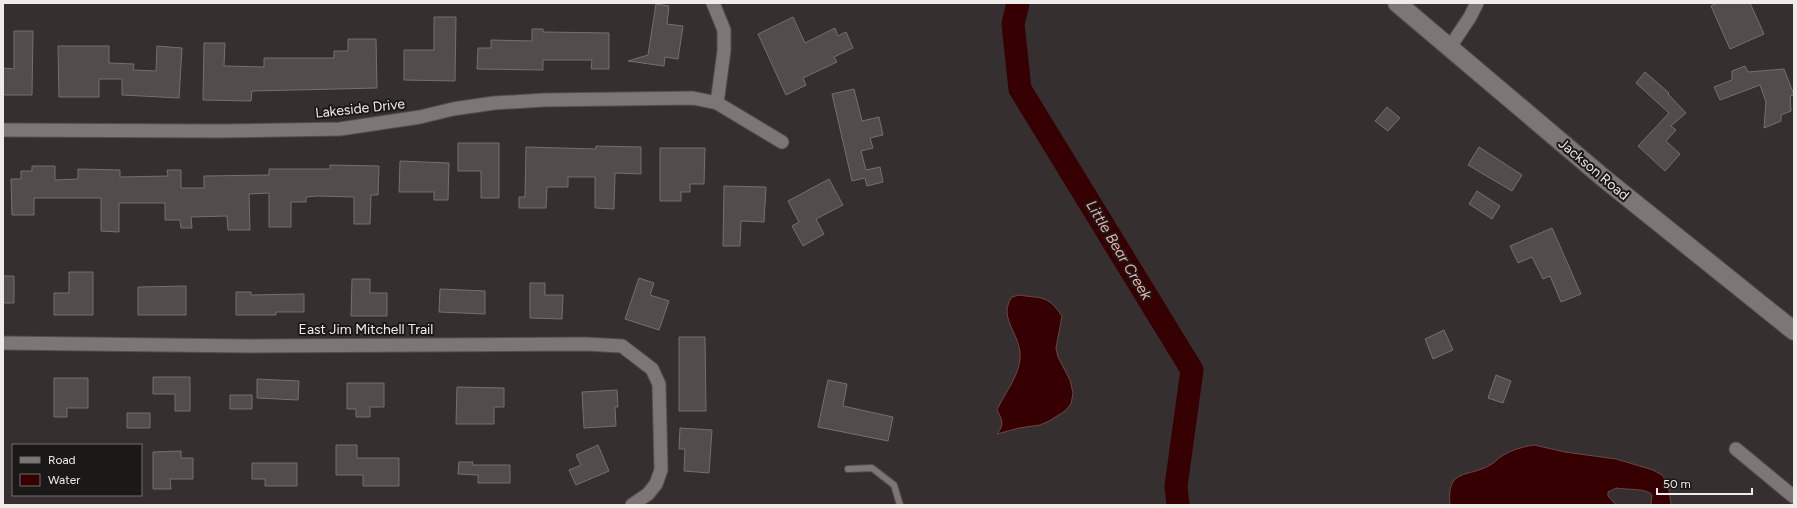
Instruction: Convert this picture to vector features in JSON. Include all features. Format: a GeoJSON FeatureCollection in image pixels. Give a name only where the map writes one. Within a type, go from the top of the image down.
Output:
{"type":"FeatureCollection","features":[{"type":"Feature","properties":{"kind":"main road","name":"Jackson Road"},"geometry":{"type":"LineString","coordinates":[[1397,3],[1606,180],[1794,331]]}},
{"type":"Feature","properties":{"kind":"street"},"geometry":{"type":"LineString","coordinates":[[713,3],[724,30],[724,51],[718,103],[782,142]]}},
{"type":"Feature","properties":{"kind":"street"},"geometry":{"type":"LineString","coordinates":[[1450,47],[1470,17],[1477,3]]}},
{"type":"Feature","properties":{"kind":"street","name":"Lakeside Drive"},"geometry":{"type":"LineString","coordinates":[[3,130],[218,131],[340,129],[420,117],[460,108],[515,101],[693,98],[718,103]]}},
{"type":"Feature","properties":{"kind":"street","name":"East Jim Mitchell Trail"},"geometry":{"type":"LineString","coordinates":[[3,343],[246,346],[585,344],[622,346],[652,369],[658,384],[662,437],[662,470],[656,484],[648,494],[632,505]]}},
{"type":"Feature","properties":{"kind":"street"},"geometry":{"type":"LineString","coordinates":[[1736,449],[1794,497]]}},
{"type":"Feature","properties":{"kind":"lane"},"geometry":{"type":"LineString","coordinates":[[848,469],[872,468],[894,485],[900,505]]}},
{"type":"Feature","properties":{"kind":"water"},"geometry":{"type":"Polygon","coordinates":[[[1019,295],[1044,299],[1052,304],[1062,316],[1056,348],[1058,357],[1070,380],[1073,393],[1071,404],[1065,411],[1049,421],[1040,425],[1019,428],[997,434],[1002,423],[1001,417],[997,410],[1016,375],[1020,360],[1019,345],[1010,324],[1007,311],[1008,304],[1012,297],[1019,295]]]}},
{"type":"Feature","properties":{"kind":"water"},"geometry":{"type":"Polygon","coordinates":[[[1534,445],[1565,452],[1616,459],[1653,470],[1662,475],[1668,483],[1671,505],[1651,505],[1652,495],[1646,491],[1616,488],[1608,492],[1608,496],[1616,505],[1450,505],[1450,493],[1455,479],[1482,469],[1510,452],[1534,445]]]}},
{"type":"Feature","properties":{"kind":"building"},"geometry":{"type":"Polygon","coordinates":[[[1717,3],[1750,3],[1764,34],[1730,49],[1711,6],[1717,3]]]}},
{"type":"Feature","properties":{"kind":"building"},"geometry":{"type":"Polygon","coordinates":[[[656,4],[669,6],[667,24],[683,26],[678,59],[665,57],[664,66],[628,61],[648,55],[656,4]]]}},
{"type":"Feature","properties":{"kind":"building"},"geometry":{"type":"Polygon","coordinates":[[[434,17],[456,17],[455,81],[404,80],[404,50],[434,50],[434,17]]]}},
{"type":"Feature","properties":{"kind":"building"},"geometry":{"type":"Polygon","coordinates":[[[793,17],[805,43],[835,28],[838,36],[846,32],[853,48],[834,57],[837,62],[803,78],[806,85],[786,95],[758,34],[793,17]]]}},
{"type":"Feature","properties":{"kind":"building"},"geometry":{"type":"Polygon","coordinates":[[[532,29],[543,29],[543,32],[609,33],[609,69],[591,69],[592,60],[543,60],[543,70],[477,69],[478,48],[491,48],[491,40],[532,41],[532,29]]]}},
{"type":"Feature","properties":{"kind":"building"},"geometry":{"type":"Polygon","coordinates":[[[14,31],[33,31],[32,95],[3,95],[3,68],[14,69],[14,31]]]}},
{"type":"Feature","properties":{"kind":"building"},"geometry":{"type":"Polygon","coordinates":[[[348,39],[376,39],[377,88],[252,91],[251,101],[203,100],[204,43],[225,43],[224,66],[264,67],[264,58],[334,58],[334,51],[348,51],[348,39]]]}},
{"type":"Feature","properties":{"kind":"building"},"geometry":{"type":"Polygon","coordinates":[[[58,46],[109,46],[109,63],[134,64],[133,70],[156,71],[157,46],[182,48],[179,98],[122,95],[122,79],[99,79],[99,97],[59,97],[58,46]]]}},
{"type":"Feature","properties":{"kind":"building"},"geometry":{"type":"Polygon","coordinates":[[[1745,66],[1748,72],[1784,69],[1794,95],[1790,96],[1791,111],[1781,115],[1781,121],[1764,128],[1766,102],[1760,85],[1720,100],[1714,87],[1732,80],[1732,71],[1745,66]]]}},
{"type":"Feature","properties":{"kind":"building"},"geometry":{"type":"Polygon","coordinates":[[[1645,72],[1669,93],[1668,94],[1686,113],[1671,126],[1676,130],[1666,141],[1680,154],[1665,171],[1638,146],[1669,113],[1636,83],[1645,72]]]}},
{"type":"Feature","properties":{"kind":"building"},"geometry":{"type":"Polygon","coordinates":[[[854,89],[862,121],[879,117],[883,135],[870,138],[873,148],[861,151],[866,170],[880,167],[883,182],[867,186],[865,178],[852,181],[832,94],[854,89]]]}},
{"type":"Feature","properties":{"kind":"building"},"geometry":{"type":"Polygon","coordinates":[[[1387,107],[1400,118],[1388,131],[1375,121],[1387,107]]]}},
{"type":"Feature","properties":{"kind":"building"},"geometry":{"type":"Polygon","coordinates":[[[458,143],[499,143],[499,198],[481,198],[481,171],[458,171],[458,143]]]}},
{"type":"Feature","properties":{"kind":"building"},"geometry":{"type":"Polygon","coordinates":[[[596,146],[641,147],[641,174],[615,173],[614,209],[595,208],[595,177],[568,177],[568,187],[547,187],[546,208],[519,208],[519,197],[525,197],[526,147],[596,149],[596,146]]]}},
{"type":"Feature","properties":{"kind":"building"},"geometry":{"type":"Polygon","coordinates":[[[1479,147],[1522,175],[1512,191],[1468,165],[1479,147]]]}},
{"type":"Feature","properties":{"kind":"building"},"geometry":{"type":"Polygon","coordinates":[[[660,148],[705,148],[704,184],[690,184],[690,192],[681,192],[681,201],[660,201],[660,148]]]}},
{"type":"Feature","properties":{"kind":"building"},"geometry":{"type":"Polygon","coordinates":[[[400,161],[449,163],[448,200],[434,200],[434,192],[399,192],[400,161]]]}},
{"type":"Feature","properties":{"kind":"building"},"geometry":{"type":"Polygon","coordinates":[[[330,165],[379,166],[378,195],[371,195],[370,224],[354,224],[354,197],[317,196],[306,197],[306,202],[291,202],[291,227],[269,227],[269,193],[249,194],[250,230],[228,230],[227,216],[191,217],[192,228],[181,228],[180,220],[165,220],[165,203],[119,203],[119,232],[101,231],[101,198],[34,198],[34,215],[12,215],[11,179],[21,179],[21,171],[32,171],[32,166],[55,166],[55,180],[78,179],[78,169],[120,170],[120,177],[168,176],[167,170],[181,170],[181,188],[204,188],[204,176],[269,175],[269,169],[330,169],[330,165]]]}},
{"type":"Feature","properties":{"kind":"building"},"geometry":{"type":"Polygon","coordinates":[[[829,179],[843,205],[816,219],[824,234],[803,246],[792,226],[799,222],[788,201],[829,179]]]}},
{"type":"Feature","properties":{"kind":"building"},"geometry":{"type":"Polygon","coordinates":[[[724,186],[766,187],[764,222],[741,221],[740,246],[723,246],[724,186]]]}},
{"type":"Feature","properties":{"kind":"building"},"geometry":{"type":"Polygon","coordinates":[[[1477,191],[1500,206],[1492,219],[1469,204],[1477,191]]]}},
{"type":"Feature","properties":{"kind":"building"},"geometry":{"type":"Polygon","coordinates":[[[1552,228],[1581,294],[1561,302],[1550,276],[1543,279],[1532,257],[1518,263],[1510,246],[1552,228]]]}},
{"type":"Feature","properties":{"kind":"building"},"geometry":{"type":"Polygon","coordinates":[[[69,272],[93,272],[93,315],[54,315],[54,293],[69,293],[69,272]]]}},
{"type":"Feature","properties":{"kind":"building"},"geometry":{"type":"Polygon","coordinates":[[[3,276],[14,276],[14,303],[3,303],[3,276]]]}},
{"type":"Feature","properties":{"kind":"building"},"geometry":{"type":"Polygon","coordinates":[[[639,278],[654,283],[650,295],[669,301],[659,330],[625,319],[639,278]]]}},
{"type":"Feature","properties":{"kind":"building"},"geometry":{"type":"Polygon","coordinates":[[[352,279],[370,279],[370,293],[387,293],[387,316],[351,316],[352,279]]]}},
{"type":"Feature","properties":{"kind":"building"},"geometry":{"type":"Polygon","coordinates":[[[530,283],[545,283],[545,295],[563,295],[562,319],[530,318],[530,283]]]}},
{"type":"Feature","properties":{"kind":"building"},"geometry":{"type":"Polygon","coordinates":[[[186,286],[186,315],[138,315],[138,287],[186,286]]]}},
{"type":"Feature","properties":{"kind":"building"},"geometry":{"type":"Polygon","coordinates":[[[440,289],[485,291],[485,314],[439,312],[440,289]]]}},
{"type":"Feature","properties":{"kind":"building"},"geometry":{"type":"Polygon","coordinates":[[[236,292],[251,292],[251,295],[304,294],[304,312],[276,312],[276,315],[236,315],[236,292]]]}},
{"type":"Feature","properties":{"kind":"building"},"geometry":{"type":"Polygon","coordinates":[[[1444,330],[1453,350],[1433,359],[1425,339],[1444,330]]]}},
{"type":"Feature","properties":{"kind":"building"},"geometry":{"type":"Polygon","coordinates":[[[679,337],[705,337],[706,411],[679,411],[679,337]]]}},
{"type":"Feature","properties":{"kind":"building"},"geometry":{"type":"Polygon","coordinates":[[[1496,375],[1511,381],[1503,403],[1488,398],[1496,375]]]}},
{"type":"Feature","properties":{"kind":"building"},"geometry":{"type":"Polygon","coordinates":[[[153,377],[190,377],[190,411],[175,411],[175,394],[153,394],[153,377]]]}},
{"type":"Feature","properties":{"kind":"building"},"geometry":{"type":"Polygon","coordinates":[[[54,378],[88,378],[88,408],[67,408],[67,417],[54,417],[54,378]]]}},
{"type":"Feature","properties":{"kind":"building"},"geometry":{"type":"Polygon","coordinates":[[[257,379],[299,381],[298,400],[257,398],[257,379]]]}},
{"type":"Feature","properties":{"kind":"building"},"geometry":{"type":"Polygon","coordinates":[[[828,380],[847,384],[843,406],[893,417],[888,441],[818,427],[828,380]]]}},
{"type":"Feature","properties":{"kind":"building"},"geometry":{"type":"Polygon","coordinates":[[[347,383],[384,383],[384,407],[370,407],[370,417],[356,417],[356,409],[347,409],[347,383]]]}},
{"type":"Feature","properties":{"kind":"building"},"geometry":{"type":"Polygon","coordinates":[[[457,387],[504,388],[504,407],[494,407],[494,424],[456,424],[457,387]]]}},
{"type":"Feature","properties":{"kind":"building"},"geometry":{"type":"Polygon","coordinates":[[[617,390],[618,407],[615,407],[616,426],[584,428],[582,392],[617,390]]]}},
{"type":"Feature","properties":{"kind":"building"},"geometry":{"type":"Polygon","coordinates":[[[230,395],[252,395],[252,409],[230,409],[230,395]]]}},
{"type":"Feature","properties":{"kind":"building"},"geometry":{"type":"Polygon","coordinates":[[[127,413],[150,413],[150,428],[127,428],[127,413]]]}},
{"type":"Feature","properties":{"kind":"building"},"geometry":{"type":"Polygon","coordinates":[[[680,428],[712,430],[709,473],[684,471],[685,449],[679,449],[680,428]]]}},
{"type":"Feature","properties":{"kind":"building"},"geometry":{"type":"Polygon","coordinates":[[[336,445],[357,445],[357,458],[399,458],[399,486],[363,486],[363,475],[336,475],[336,445]]]}},
{"type":"Feature","properties":{"kind":"building"},"geometry":{"type":"Polygon","coordinates":[[[598,445],[609,471],[576,485],[569,470],[581,465],[576,455],[598,445]]]}},
{"type":"Feature","properties":{"kind":"building"},"geometry":{"type":"Polygon","coordinates":[[[181,451],[181,458],[193,458],[193,479],[170,479],[171,489],[153,489],[153,452],[181,451]]]}},
{"type":"Feature","properties":{"kind":"building"},"geometry":{"type":"Polygon","coordinates":[[[459,462],[473,462],[472,465],[510,465],[510,483],[478,483],[478,475],[458,474],[459,462]]]}},
{"type":"Feature","properties":{"kind":"building"},"geometry":{"type":"Polygon","coordinates":[[[252,463],[297,463],[297,486],[265,486],[265,479],[252,479],[252,463]]]}},
{"type":"Feature","properties":{"kind":"waterway","name":"Little Bear Creek"},"geometry":{"type":"LineString","coordinates":[[1018,3],[1013,24],[1020,89],[1192,370],[1176,486],[1178,505]]}}]}
